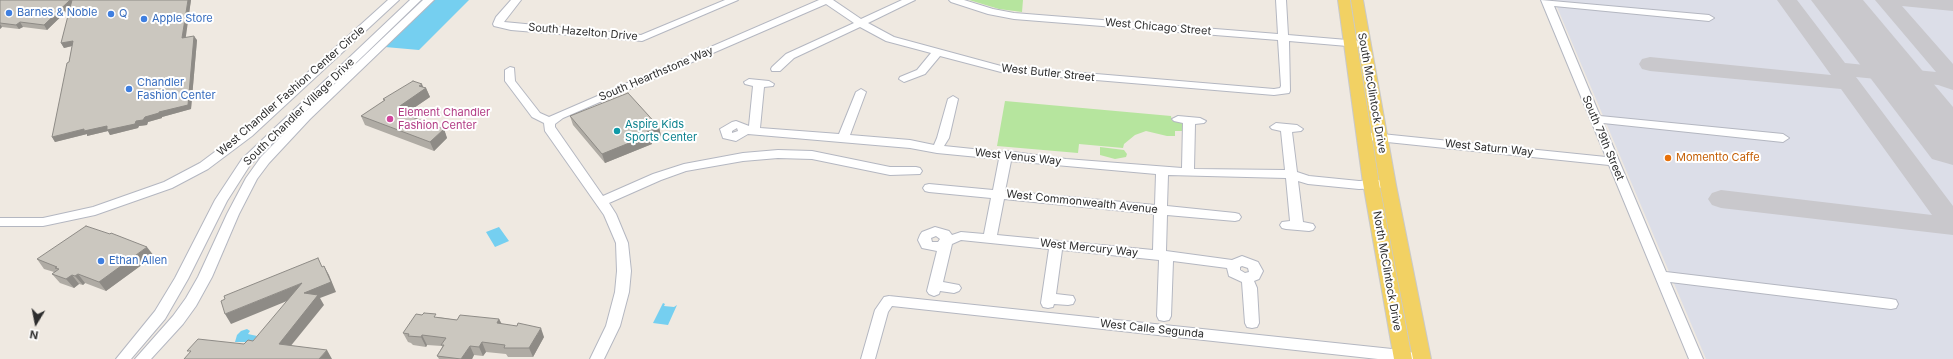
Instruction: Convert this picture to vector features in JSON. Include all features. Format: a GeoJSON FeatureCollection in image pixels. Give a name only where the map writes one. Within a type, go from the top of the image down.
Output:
{"type":"FeatureCollection","features":[{"type":"Feature","properties":{"kind":"main road","name":"South McClintock Drive"},"geometry":{"type":"LineString","coordinates":[[1344,0],[1357,44],[1380,136],[1380,184]]}},
{"type":"Feature","properties":{"kind":"main road","name":"South McClintock Drive"},"geometry":{"type":"LineString","coordinates":[[1357,0],[1357,44],[1365,140],[1380,184]]}},
{"type":"Feature","properties":{"kind":"main road","name":"North McClintock Drive"},"geometry":{"type":"LineString","coordinates":[[1380,184],[1407,358]]}},
{"type":"Feature","properties":{"kind":"main road","name":"North McClintock Drive"},"geometry":{"type":"LineString","coordinates":[[1380,184],[1422,359]]}},
{"type":"Feature","properties":{"kind":"street","name":"West Chandler Fashion Center Circle"},"geometry":{"type":"LineString","coordinates":[[0,222],[43,222],[95,211],[168,185],[204,166],[248,133],[394,0]]}},
{"type":"Feature","properties":{"kind":"street","name":"South Chandler Village Drive"},"geometry":{"type":"LineString","coordinates":[[123,359],[154,323],[181,279],[221,200],[246,162],[266,141],[416,0]]}},
{"type":"Feature","properties":{"kind":"street","name":"South Chandler Village Drive"},"geometry":{"type":"LineString","coordinates":[[142,359],[178,320],[198,290],[233,214],[252,178],[265,160],[306,117],[429,0]]}},
{"type":"Feature","properties":{"kind":"street","name":"South Hazelton Drive"},"geometry":{"type":"LineString","coordinates":[[516,0],[501,17],[498,24],[510,27],[642,38],[733,0]]}},
{"type":"Feature","properties":{"kind":"street"},"geometry":{"type":"LineString","coordinates":[[709,0],[719,6]]}},
{"type":"Feature","properties":{"kind":"street","name":"West Butler Street"},"geometry":{"type":"LineString","coordinates":[[826,0],[873,31],[890,39],[1011,70],[1274,92],[1285,91],[1286,86],[1283,37]]}},
{"type":"Feature","properties":{"kind":"street","name":"South Hearthstone Way"},"geometry":{"type":"LineString","coordinates":[[550,122],[559,116],[826,0]]}},
{"type":"Feature","properties":{"kind":"street"},"geometry":{"type":"LineString","coordinates":[[776,69],[790,56],[910,0]]}},
{"type":"Feature","properties":{"kind":"street","name":"West Chicago Street"},"geometry":{"type":"LineString","coordinates":[[954,0],[991,12],[1014,16],[1357,44]]}},
{"type":"Feature","properties":{"kind":"street"},"geometry":{"type":"LineString","coordinates":[[1281,0],[1283,37]]}},
{"type":"Feature","properties":{"kind":"street"},"geometry":{"type":"LineString","coordinates":[[1547,2],[1709,18]]}},
{"type":"Feature","properties":{"kind":"street","name":"South 79th Street"},"geometry":{"type":"LineString","coordinates":[[1547,2],[1696,359]]}},
{"type":"Feature","properties":{"kind":"street"},"geometry":{"type":"LineString","coordinates":[[904,79],[921,72],[938,52]]}},
{"type":"Feature","properties":{"kind":"street"},"geometry":{"type":"LineString","coordinates":[[510,70],[510,82],[536,115],[550,122],[549,127],[551,131],[602,201],[620,236],[624,271],[622,292],[616,316],[597,359]]}},
{"type":"Feature","properties":{"kind":"street","name":"West Venus Way"},"geometry":{"type":"LineString","coordinates":[[759,83],[750,130],[844,137],[1066,163],[1188,172],[1254,172],[1318,177],[1359,185],[1380,184]]}},
{"type":"Feature","properties":{"kind":"street"},"geometry":{"type":"LineString","coordinates":[[844,137],[862,92]]}},
{"type":"Feature","properties":{"kind":"street"},"geometry":{"type":"LineString","coordinates":[[937,149],[943,138],[953,99]]}},
{"type":"Feature","properties":{"kind":"street"},"geometry":{"type":"LineString","coordinates":[[1595,119],[1783,138]]}},
{"type":"Feature","properties":{"kind":"street"},"geometry":{"type":"LineString","coordinates":[[1188,172],[1189,120]]}},
{"type":"Feature","properties":{"kind":"street"},"geometry":{"type":"LineString","coordinates":[[1286,128],[1298,226]]}},
{"type":"Feature","properties":{"kind":"street","name":"West Saturn Way"},"geometry":{"type":"LineString","coordinates":[[1365,140],[1374,136],[1380,136],[1614,162]]}},
{"type":"Feature","properties":{"kind":"street"},"geometry":{"type":"LineString","coordinates":[[602,201],[657,177],[684,168],[721,160],[750,156],[778,154],[812,156],[890,171],[916,171]]}},
{"type":"Feature","properties":{"kind":"street"},"geometry":{"type":"LineString","coordinates":[[990,237],[1006,155]]}},
{"type":"Feature","properties":{"kind":"street"},"geometry":{"type":"LineString","coordinates":[[1162,170],[1161,210],[1164,316]]}},
{"type":"Feature","properties":{"kind":"street","name":"West Commonwealth Avenue"},"geometry":{"type":"LineString","coordinates":[[935,184],[999,194],[1161,210],[1231,213]]}},
{"type":"Feature","properties":{"kind":"street","name":"West Mercury Way"},"geometry":{"type":"LineString","coordinates":[[954,288],[935,289],[946,241],[961,236],[990,237],[1056,244],[1233,265],[1242,261],[1253,265],[1255,273],[1247,278],[1250,288],[1252,323]]}},
{"type":"Feature","properties":{"kind":"street"},"geometry":{"type":"LineString","coordinates":[[1056,244],[1048,301],[1068,300]]}},
{"type":"Feature","properties":{"kind":"street"},"geometry":{"type":"LineString","coordinates":[[1661,276],[1891,304]]}},
{"type":"Feature","properties":{"kind":"street","name":"West Calle Segunda"},"geometry":{"type":"LineString","coordinates":[[868,359],[882,310],[889,301],[1407,358]]}},
{"type":"Feature","properties":{"kind":"street"},"geometry":{"type":"LineString","coordinates":[[154,323],[178,320]]}},
{"type":"Feature","properties":{"kind":"shaded area"},"geometry":{"type":"Polygon","coordinates":[[[1554,0],[1953,0],[1953,359],[1706,359],[1554,0]]]}},
{"type":"Feature","properties":{"kind":"green space"},"geometry":{"type":"Polygon","coordinates":[[[969,0],[1023,0],[1022,12],[999,9],[969,0]]]}},
{"type":"Feature","properties":{"kind":"green space"},"geometry":{"type":"Polygon","coordinates":[[[1005,101],[1171,116],[1172,121],[1182,122],[1182,131],[1175,131],[1175,136],[1167,136],[1146,131],[1135,135],[1124,144],[1123,148],[1079,144],[1078,153],[997,146],[1005,101]]]}},
{"type":"Feature","properties":{"kind":"green space"},"geometry":{"type":"Polygon","coordinates":[[[1100,147],[1124,150],[1127,154],[1126,157],[1115,159],[1100,155],[1100,147]]]}},
{"type":"Feature","properties":{"kind":"water"},"geometry":{"type":"Polygon","coordinates":[[[434,0],[469,0],[419,50],[385,47],[434,0]]]}},
{"type":"Feature","properties":{"kind":"water"},"geometry":{"type":"Polygon","coordinates":[[[499,227],[509,241],[495,247],[486,232],[499,227]]]}},
{"type":"Feature","properties":{"kind":"water"},"geometry":{"type":"Polygon","coordinates":[[[663,303],[665,304],[664,306],[674,307],[677,305],[668,325],[653,323],[663,303]]]}},
{"type":"Feature","properties":{"kind":"water"},"geometry":{"type":"Polygon","coordinates":[[[247,329],[250,331],[248,334],[257,336],[252,342],[235,342],[237,335],[241,331],[247,329]]]}},
{"type":"Feature","properties":{"kind":"building"},"geometry":{"type":"Polygon","coordinates":[[[0,0],[70,0],[44,25],[20,22],[16,25],[0,23],[0,0]]]}},
{"type":"Feature","properties":{"kind":"building","name":"Chandler Fashion Center"},"geometry":{"type":"Polygon","coordinates":[[[72,0],[188,0],[182,38],[194,36],[188,105],[145,117],[143,120],[136,121],[135,124],[107,130],[107,126],[84,131],[84,129],[52,137],[73,41],[61,43],[72,0]]]}},
{"type":"Feature","properties":{"kind":"building"},"geometry":{"type":"Polygon","coordinates":[[[413,81],[422,84],[419,86],[426,88],[397,108],[407,112],[404,114],[444,129],[430,142],[361,116],[385,100],[383,99],[413,81]]]}},
{"type":"Feature","properties":{"kind":"building","name":"Aspire Kids Sports Center"},"geometry":{"type":"Polygon","coordinates":[[[628,93],[659,127],[647,132],[649,135],[602,154],[570,116],[628,93]]]}},
{"type":"Feature","properties":{"kind":"building","name":"Ethan Allen"},"geometry":{"type":"Polygon","coordinates":[[[86,226],[110,234],[111,233],[147,247],[99,282],[78,274],[75,276],[72,275],[66,279],[52,274],[59,269],[37,259],[86,226]]]}},
{"type":"Feature","properties":{"kind":"building"},"geometry":{"type":"Polygon","coordinates":[[[318,258],[322,267],[324,266],[331,282],[304,293],[318,295],[279,344],[327,350],[319,359],[184,359],[191,351],[187,351],[198,339],[244,344],[248,340],[253,341],[302,283],[225,314],[221,301],[225,299],[224,296],[318,258]]]}},
{"type":"Feature","properties":{"kind":"building"},"geometry":{"type":"Polygon","coordinates":[[[424,313],[436,314],[434,317],[457,320],[460,315],[499,319],[497,323],[517,326],[518,323],[541,328],[529,348],[504,348],[505,345],[482,342],[479,347],[470,346],[461,359],[437,356],[444,345],[441,345],[446,338],[422,335],[421,337],[408,336],[409,334],[403,333],[416,314],[422,315],[424,313]]]}},
{"type":"Feature","properties":{"kind":"taxiway"},"geometry":{"type":"LineString","coordinates":[[1787,0],[1848,83]]}},
{"type":"Feature","properties":{"kind":"taxiway"},"geometry":{"type":"LineString","coordinates":[[1885,0],[1890,6]]}},
{"type":"Feature","properties":{"kind":"taxiway"},"geometry":{"type":"LineString","coordinates":[[1890,6],[1891,2],[1897,0],[1953,5]]}},
{"type":"Feature","properties":{"kind":"taxiway"},"geometry":{"type":"LineString","coordinates":[[1890,6],[1953,78]]}},
{"type":"Feature","properties":{"kind":"taxiway"},"geometry":{"type":"LineString","coordinates":[[1650,64],[1848,83]]}},
{"type":"Feature","properties":{"kind":"taxiway"},"geometry":{"type":"LineString","coordinates":[[1839,69],[1940,79],[1953,83]]}},
{"type":"Feature","properties":{"kind":"taxiway"},"geometry":{"type":"LineString","coordinates":[[1848,83],[1953,225]]}},
{"type":"Feature","properties":{"kind":"taxiway"},"geometry":{"type":"LineString","coordinates":[[1721,199],[1953,226]]}},
{"type":"Feature","properties":{"kind":"runway"},"geometry":{"type":"LineString","coordinates":[[1836,0],[1953,146]]}},
{"type":"Feature","properties":{"kind":"place","name":"Barnes & Noble"},"geometry":{"type":"Point","coordinates":[9,13]}},
{"type":"Feature","properties":{"kind":"place","name":"Q"},"geometry":{"type":"Point","coordinates":[111,14]}},
{"type":"Feature","properties":{"kind":"place","name":"Apple Store"},"geometry":{"type":"Point","coordinates":[144,19]}},
{"type":"Feature","properties":{"kind":"place","name":"Chandler Fashion Center"},"geometry":{"type":"Point","coordinates":[129,89]}},
{"type":"Feature","properties":{"kind":"place","name":"Element Chandler Fashion Center"},"geometry":{"type":"Point","coordinates":[390,119]}},
{"type":"Feature","properties":{"kind":"place","name":"Aspire Kids Sports Center"},"geometry":{"type":"Point","coordinates":[617,131]}},
{"type":"Feature","properties":{"kind":"place","name":"Momentto Caffe"},"geometry":{"type":"Point","coordinates":[1668,158]}},
{"type":"Feature","properties":{"kind":"place","name":"Ethan Allen"},"geometry":{"type":"Point","coordinates":[101,261]}}]}
